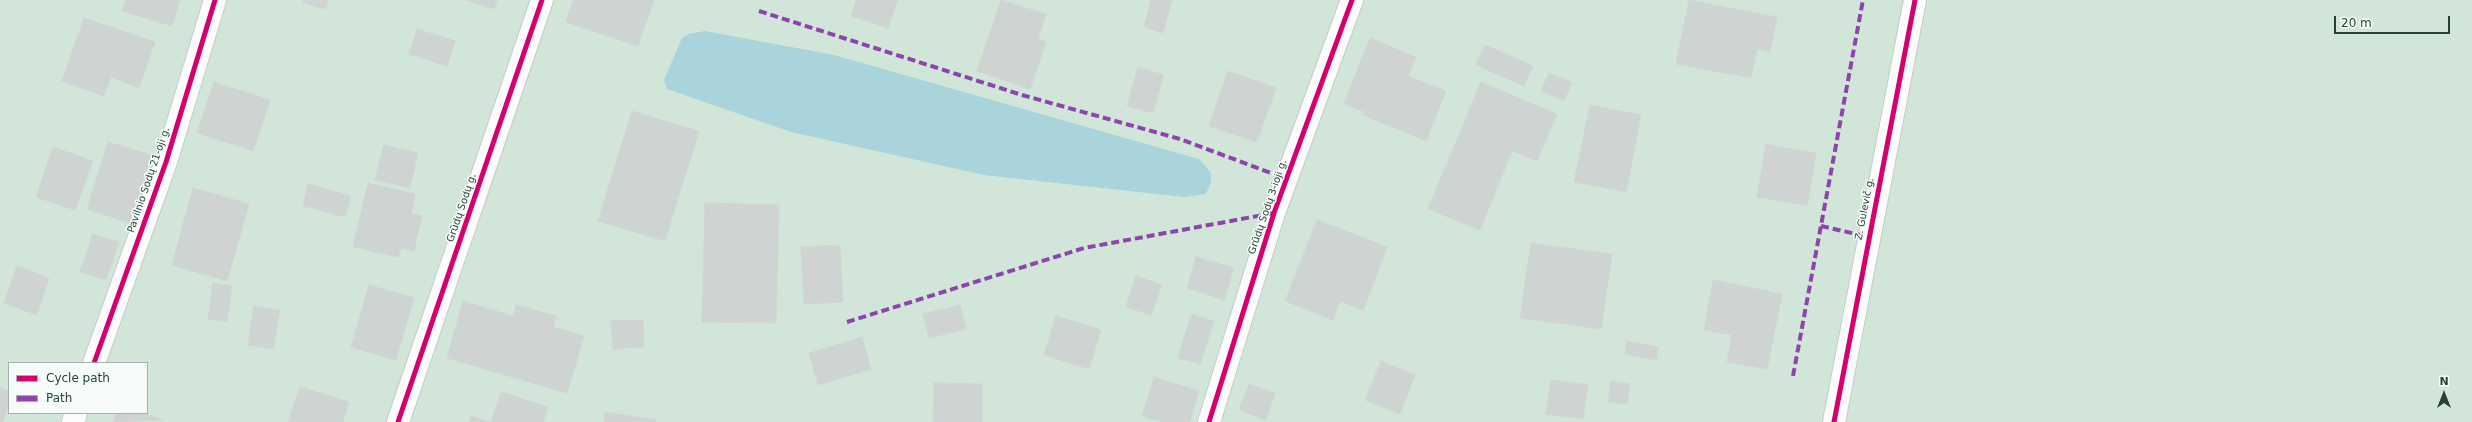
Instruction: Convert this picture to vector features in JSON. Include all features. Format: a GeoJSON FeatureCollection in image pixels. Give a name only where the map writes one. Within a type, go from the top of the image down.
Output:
{"type":"FeatureCollection","features":[{"type":"Feature","properties":{"kind":"street","name":"Pavilnio Sodų 21-oji g."},"geometry":{"type":"LineString","coordinates":[[94,362],[166,162],[215,0]]}},
{"type":"Feature","properties":{"kind":"street","name":"Grūdų Sodų g."},"geometry":{"type":"LineString","coordinates":[[398,422],[542,0]]}},
{"type":"Feature","properties":{"kind":"street","name":"Grūdų Sodų 3-ioji g."},"geometry":{"type":"LineString","coordinates":[[1208,422],[1274,213],[1352,0]]}},
{"type":"Feature","properties":{"kind":"street","name":"Z. Gulevič g."},"geometry":{"type":"LineString","coordinates":[[1834,422],[1915,0]]}},
{"type":"Feature","properties":{"kind":"green space"},"geometry":{"type":"Polygon","coordinates":[[[0,0],[2472,0],[2472,422],[0,422],[0,0]]]}},
{"type":"Feature","properties":{"kind":"water"},"geometry":{"type":"Polygon","coordinates":[[[705,31],[834,55],[1199,159],[1211,173],[1211,182],[1206,194],[1184,197],[984,175],[791,132],[667,89],[664,80],[682,38],[689,34],[705,31]]]}},
{"type":"Feature","properties":{"kind":"building"},"geometry":{"type":"Polygon","coordinates":[[[126,0],[180,0],[172,26],[122,11],[126,0]]]}},
{"type":"Feature","properties":{"kind":"building"},"geometry":{"type":"Polygon","coordinates":[[[304,0],[328,0],[326,9],[303,3],[304,0]]]}},
{"type":"Feature","properties":{"kind":"building"},"geometry":{"type":"Polygon","coordinates":[[[466,0],[497,0],[494,9],[466,0]]]}},
{"type":"Feature","properties":{"kind":"building"},"geometry":{"type":"Polygon","coordinates":[[[573,0],[654,0],[638,46],[566,22],[573,0]]]}},
{"type":"Feature","properties":{"kind":"building"},"geometry":{"type":"Polygon","coordinates":[[[856,0],[898,0],[888,28],[851,16],[856,0]]]}},
{"type":"Feature","properties":{"kind":"building"},"geometry":{"type":"Polygon","coordinates":[[[1001,0],[1046,14],[1038,39],[1046,42],[1030,89],[977,71],[1001,0]]]}},
{"type":"Feature","properties":{"kind":"building"},"geometry":{"type":"Polygon","coordinates":[[[1151,0],[1172,0],[1163,33],[1144,27],[1151,0]]]}},
{"type":"Feature","properties":{"kind":"building"},"geometry":{"type":"Polygon","coordinates":[[[1689,0],[1777,17],[1770,52],[1757,49],[1751,78],[1676,64],[1689,0]]]}},
{"type":"Feature","properties":{"kind":"building"},"geometry":{"type":"Polygon","coordinates":[[[84,18],[155,42],[139,88],[111,77],[104,96],[62,81],[84,18]]]}},
{"type":"Feature","properties":{"kind":"building"},"geometry":{"type":"Polygon","coordinates":[[[417,29],[455,41],[447,66],[409,54],[417,29]]]}},
{"type":"Feature","properties":{"kind":"building"},"geometry":{"type":"Polygon","coordinates":[[[1370,38],[1416,57],[1408,76],[1446,91],[1426,141],[1363,115],[1365,112],[1344,104],[1370,38]]]}},
{"type":"Feature","properties":{"kind":"building"},"geometry":{"type":"Polygon","coordinates":[[[1485,45],[1533,66],[1524,86],[1476,65],[1485,45]]]}},
{"type":"Feature","properties":{"kind":"building"},"geometry":{"type":"Polygon","coordinates":[[[1138,67],[1164,75],[1153,113],[1127,106],[1138,67]]]}},
{"type":"Feature","properties":{"kind":"building"},"geometry":{"type":"Polygon","coordinates":[[[1228,71],[1276,88],[1257,142],[1209,126],[1228,71]]]}},
{"type":"Feature","properties":{"kind":"building"},"geometry":{"type":"Polygon","coordinates":[[[1549,73],[1572,82],[1564,101],[1541,91],[1549,73]]]}},
{"type":"Feature","properties":{"kind":"building"},"geometry":{"type":"Polygon","coordinates":[[[214,82],[270,100],[253,151],[197,133],[214,82]]]}},
{"type":"Feature","properties":{"kind":"building"},"geometry":{"type":"Polygon","coordinates":[[[1481,82],[1557,114],[1537,161],[1512,151],[1480,230],[1428,209],[1481,82]]]}},
{"type":"Feature","properties":{"kind":"building"},"geometry":{"type":"Polygon","coordinates":[[[1590,105],[1641,115],[1626,192],[1574,182],[1590,105]]]}},
{"type":"Feature","properties":{"kind":"building"},"geometry":{"type":"Polygon","coordinates":[[[632,111],[699,131],[665,241],[598,221],[632,111]]]}},
{"type":"Feature","properties":{"kind":"building"},"geometry":{"type":"Polygon","coordinates":[[[108,142],[151,155],[130,223],[87,209],[108,142]]]}},
{"type":"Feature","properties":{"kind":"building"},"geometry":{"type":"Polygon","coordinates":[[[1766,144],[1816,153],[1807,206],[1757,197],[1766,144]]]}},
{"type":"Feature","properties":{"kind":"building"},"geometry":{"type":"Polygon","coordinates":[[[384,145],[418,153],[410,188],[375,180],[384,145]]]}},
{"type":"Feature","properties":{"kind":"building"},"geometry":{"type":"Polygon","coordinates":[[[53,147],[93,161],[75,210],[36,197],[53,147]]]}},
{"type":"Feature","properties":{"kind":"building"},"geometry":{"type":"Polygon","coordinates":[[[368,183],[415,194],[411,214],[422,216],[414,251],[401,248],[398,257],[353,247],[368,183]]]}},
{"type":"Feature","properties":{"kind":"building"},"geometry":{"type":"Polygon","coordinates":[[[308,184],[351,196],[345,217],[303,206],[308,184]]]}},
{"type":"Feature","properties":{"kind":"building"},"geometry":{"type":"Polygon","coordinates":[[[193,188],[249,204],[227,281],[172,265],[193,188]]]}},
{"type":"Feature","properties":{"kind":"building"},"geometry":{"type":"Polygon","coordinates":[[[705,203],[779,205],[776,323],[702,322],[705,203]]]}},
{"type":"Feature","properties":{"kind":"building"},"geometry":{"type":"Polygon","coordinates":[[[1317,220],[1387,247],[1363,311],[1340,301],[1333,320],[1285,301],[1317,220]]]}},
{"type":"Feature","properties":{"kind":"building"},"geometry":{"type":"Polygon","coordinates":[[[93,234],[119,242],[106,280],[80,272],[93,234]]]}},
{"type":"Feature","properties":{"kind":"building"},"geometry":{"type":"Polygon","coordinates":[[[1531,243],[1612,254],[1601,329],[1520,318],[1531,243]]]}},
{"type":"Feature","properties":{"kind":"building"},"geometry":{"type":"Polygon","coordinates":[[[840,245],[843,302],[804,304],[801,247],[840,245]]]}},
{"type":"Feature","properties":{"kind":"building"},"geometry":{"type":"Polygon","coordinates":[[[1196,257],[1234,268],[1224,300],[1187,288],[1196,257]]]}},
{"type":"Feature","properties":{"kind":"building"},"geometry":{"type":"Polygon","coordinates":[[[17,266],[49,278],[37,315],[4,303],[17,266]]]}},
{"type":"Feature","properties":{"kind":"building"},"geometry":{"type":"Polygon","coordinates":[[[1136,276],[1162,285],[1151,315],[1126,307],[1136,276]]]}},
{"type":"Feature","properties":{"kind":"building"},"geometry":{"type":"Polygon","coordinates":[[[1713,280],[1782,294],[1767,369],[1727,362],[1732,335],[1704,330],[1713,280]]]}},
{"type":"Feature","properties":{"kind":"building"},"geometry":{"type":"Polygon","coordinates":[[[213,283],[232,286],[227,321],[208,319],[213,283]]]}},
{"type":"Feature","properties":{"kind":"building"},"geometry":{"type":"Polygon","coordinates":[[[369,285],[414,298],[396,360],[351,347],[369,285]]]}},
{"type":"Feature","properties":{"kind":"building"},"geometry":{"type":"Polygon","coordinates":[[[463,301],[513,316],[516,305],[556,316],[553,327],[584,336],[567,393],[447,358],[463,301]]]}},
{"type":"Feature","properties":{"kind":"building"},"geometry":{"type":"Polygon","coordinates":[[[960,305],[966,329],[929,338],[923,314],[960,305]]]}},
{"type":"Feature","properties":{"kind":"building"},"geometry":{"type":"Polygon","coordinates":[[[254,306],[280,310],[273,349],[248,345],[254,306]]]}},
{"type":"Feature","properties":{"kind":"building"},"geometry":{"type":"Polygon","coordinates":[[[1191,314],[1214,321],[1200,364],[1178,358],[1191,314]]]}},
{"type":"Feature","properties":{"kind":"building"},"geometry":{"type":"Polygon","coordinates":[[[1056,316],[1101,330],[1089,369],[1044,355],[1056,316]]]}},
{"type":"Feature","properties":{"kind":"building"},"geometry":{"type":"Polygon","coordinates":[[[643,320],[644,347],[613,349],[611,321],[643,320]]]}},
{"type":"Feature","properties":{"kind":"building"},"geometry":{"type":"Polygon","coordinates":[[[862,337],[871,369],[818,385],[809,353],[862,337]]]}},
{"type":"Feature","properties":{"kind":"building"},"geometry":{"type":"Polygon","coordinates":[[[1627,341],[1658,347],[1656,360],[1625,354],[1627,341]]]}},
{"type":"Feature","properties":{"kind":"building"},"geometry":{"type":"Polygon","coordinates":[[[1381,361],[1415,375],[1400,414],[1365,400],[1381,361]]]}},
{"type":"Feature","properties":{"kind":"building"},"geometry":{"type":"Polygon","coordinates":[[[1154,377],[1199,391],[1190,422],[1161,422],[1142,416],[1154,377]]]}},
{"type":"Feature","properties":{"kind":"building"},"geometry":{"type":"Polygon","coordinates":[[[1551,380],[1588,385],[1583,419],[1546,414],[1551,380]]]}},
{"type":"Feature","properties":{"kind":"building"},"geometry":{"type":"Polygon","coordinates":[[[1611,381],[1630,384],[1627,404],[1608,402],[1611,381]]]}},
{"type":"Feature","properties":{"kind":"building"},"geometry":{"type":"Polygon","coordinates":[[[934,383],[982,384],[982,422],[933,422],[934,383]]]}},
{"type":"Feature","properties":{"kind":"building"},"geometry":{"type":"Polygon","coordinates":[[[1249,384],[1275,393],[1266,420],[1239,410],[1249,384]]]}},
{"type":"Feature","properties":{"kind":"building"},"geometry":{"type":"Polygon","coordinates":[[[300,387],[349,402],[343,422],[288,422],[300,387]]]}},
{"type":"Feature","properties":{"kind":"building"},"geometry":{"type":"Polygon","coordinates":[[[0,388],[8,391],[8,407],[3,422],[0,422],[0,388]]]}},
{"type":"Feature","properties":{"kind":"building"},"geometry":{"type":"Polygon","coordinates":[[[501,392],[548,407],[543,422],[491,422],[501,392]]]}},
{"type":"Feature","properties":{"kind":"building"},"geometry":{"type":"Polygon","coordinates":[[[605,412],[656,420],[656,422],[604,422],[605,412]]]}},
{"type":"Feature","properties":{"kind":"building"},"geometry":{"type":"Polygon","coordinates":[[[116,414],[145,414],[163,420],[113,422],[116,414]]]}},
{"type":"Feature","properties":{"kind":"building"},"geometry":{"type":"Polygon","coordinates":[[[471,416],[490,422],[469,422],[471,416]]]}},
{"type":"Feature","properties":{"kind":"marked path"},"geometry":{"type":"LineString","coordinates":[[1793,376],[1863,0]]}},
{"type":"Feature","properties":{"kind":"marked path"},"geometry":{"type":"LineString","coordinates":[[759,11],[1022,95],[1180,139],[1287,179]]}},
{"type":"Feature","properties":{"kind":"marked path"},"geometry":{"type":"LineString","coordinates":[[847,322],[1084,248],[1274,213]]}},
{"type":"Feature","properties":{"kind":"marked path"},"geometry":{"type":"LineString","coordinates":[[1821,226],[1869,237]]}},
{"type":"Feature","properties":{"kind":"cycle path"},"geometry":{"type":"LineString","coordinates":[[94,362],[166,162],[215,0]]}},
{"type":"Feature","properties":{"kind":"cycle path"},"geometry":{"type":"LineString","coordinates":[[398,422],[542,0]]}},
{"type":"Feature","properties":{"kind":"cycle path"},"geometry":{"type":"LineString","coordinates":[[1209,422],[1274,213],[1352,0]]}},
{"type":"Feature","properties":{"kind":"cycle path"},"geometry":{"type":"LineString","coordinates":[[1834,422],[1915,0]]}}]}
